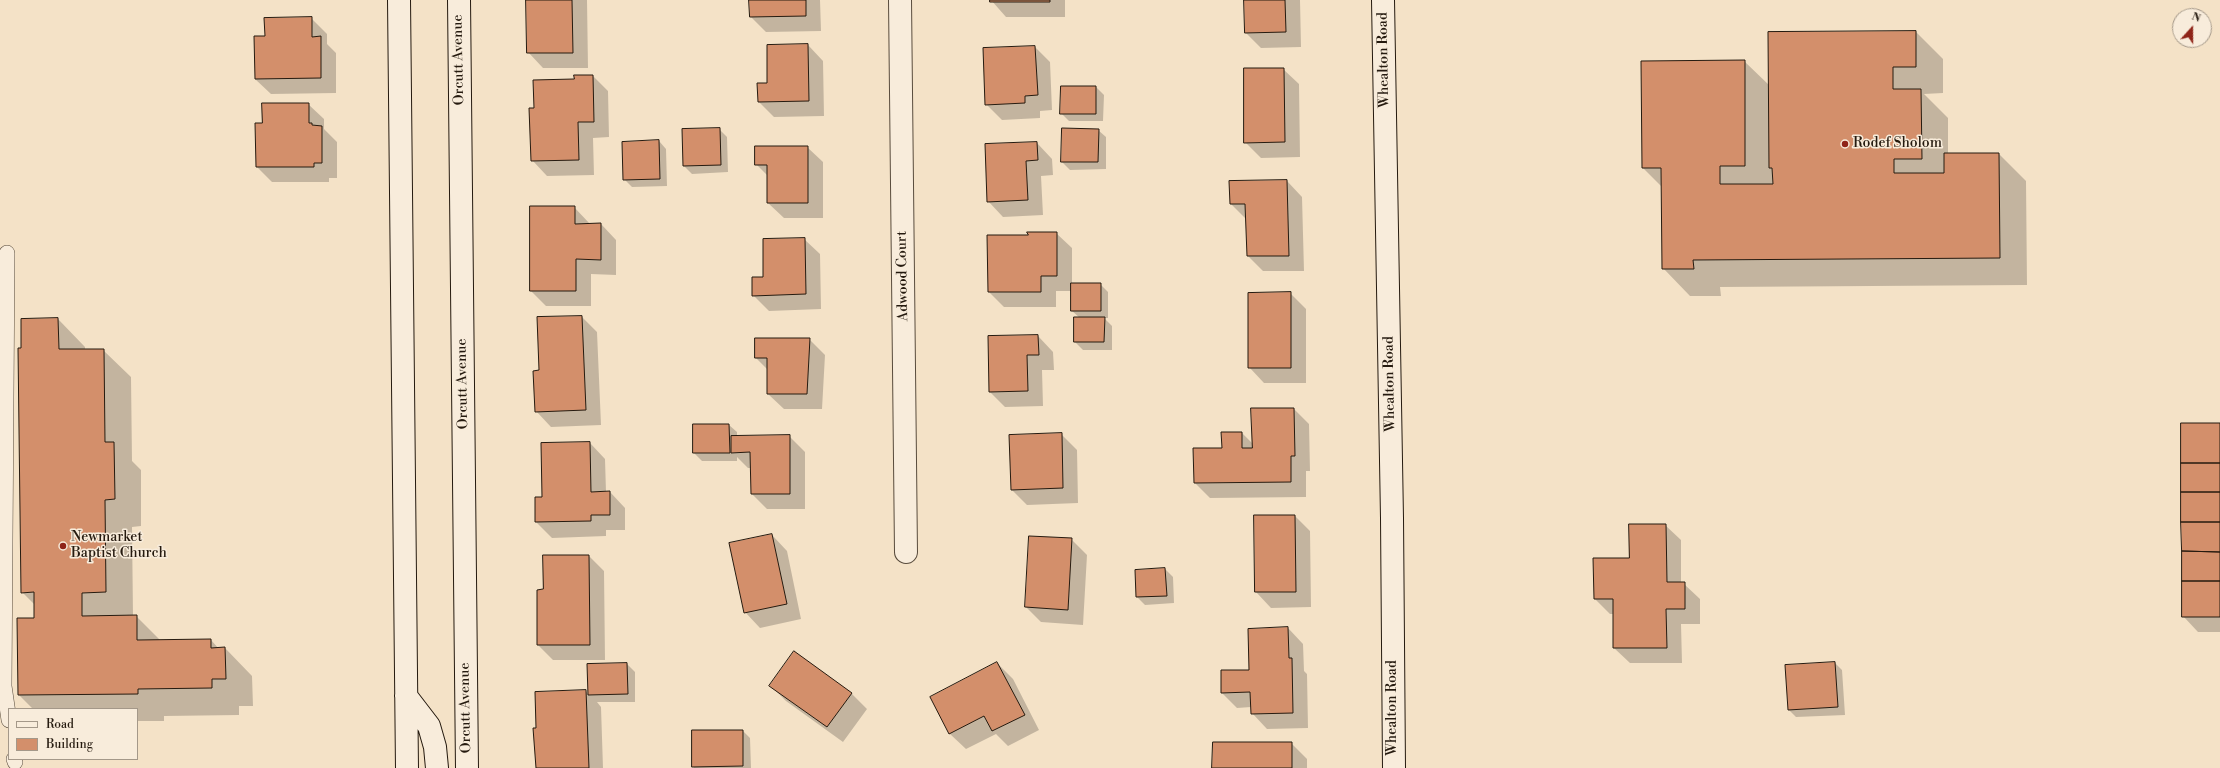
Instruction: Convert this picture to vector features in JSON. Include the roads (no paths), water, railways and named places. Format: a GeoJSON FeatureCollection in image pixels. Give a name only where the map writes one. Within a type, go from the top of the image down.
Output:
{"type":"FeatureCollection","features":[{"type":"Feature","properties":{"kind":"main road"},"geometry":{"type":"LineString","coordinates":[[399,0],[406,768]]}},
{"type":"Feature","properties":{"kind":"main road","name":"Orcutt Avenue"},"geometry":{"type":"LineString","coordinates":[[459,0],[467,768]]}},
{"type":"Feature","properties":{"kind":"main road","name":"Adwood Court"},"geometry":{"type":"LineString","coordinates":[[900,0],[906,552]]}},
{"type":"Feature","properties":{"kind":"main road","name":"Whealton Road"},"geometry":{"type":"LineString","coordinates":[[1383,0],[1392,510],[1394,768]]}},
{"type":"Feature","properties":{"kind":"main road"},"geometry":{"type":"LineString","coordinates":[[406,696],[429,726],[435,747],[437,768]]}},
{"type":"Feature","properties":{"kind":"lane"},"geometry":{"type":"LineString","coordinates":[[7,253],[4,686],[8,713]]}},
{"type":"Feature","properties":{"kind":"place","name":"Rodef Sholom"},"geometry":{"type":"Point","coordinates":[1845,144]}},
{"type":"Feature","properties":{"kind":"place","name":"Newmarket Baptist Church"},"geometry":{"type":"Point","coordinates":[63,546]}}]}
